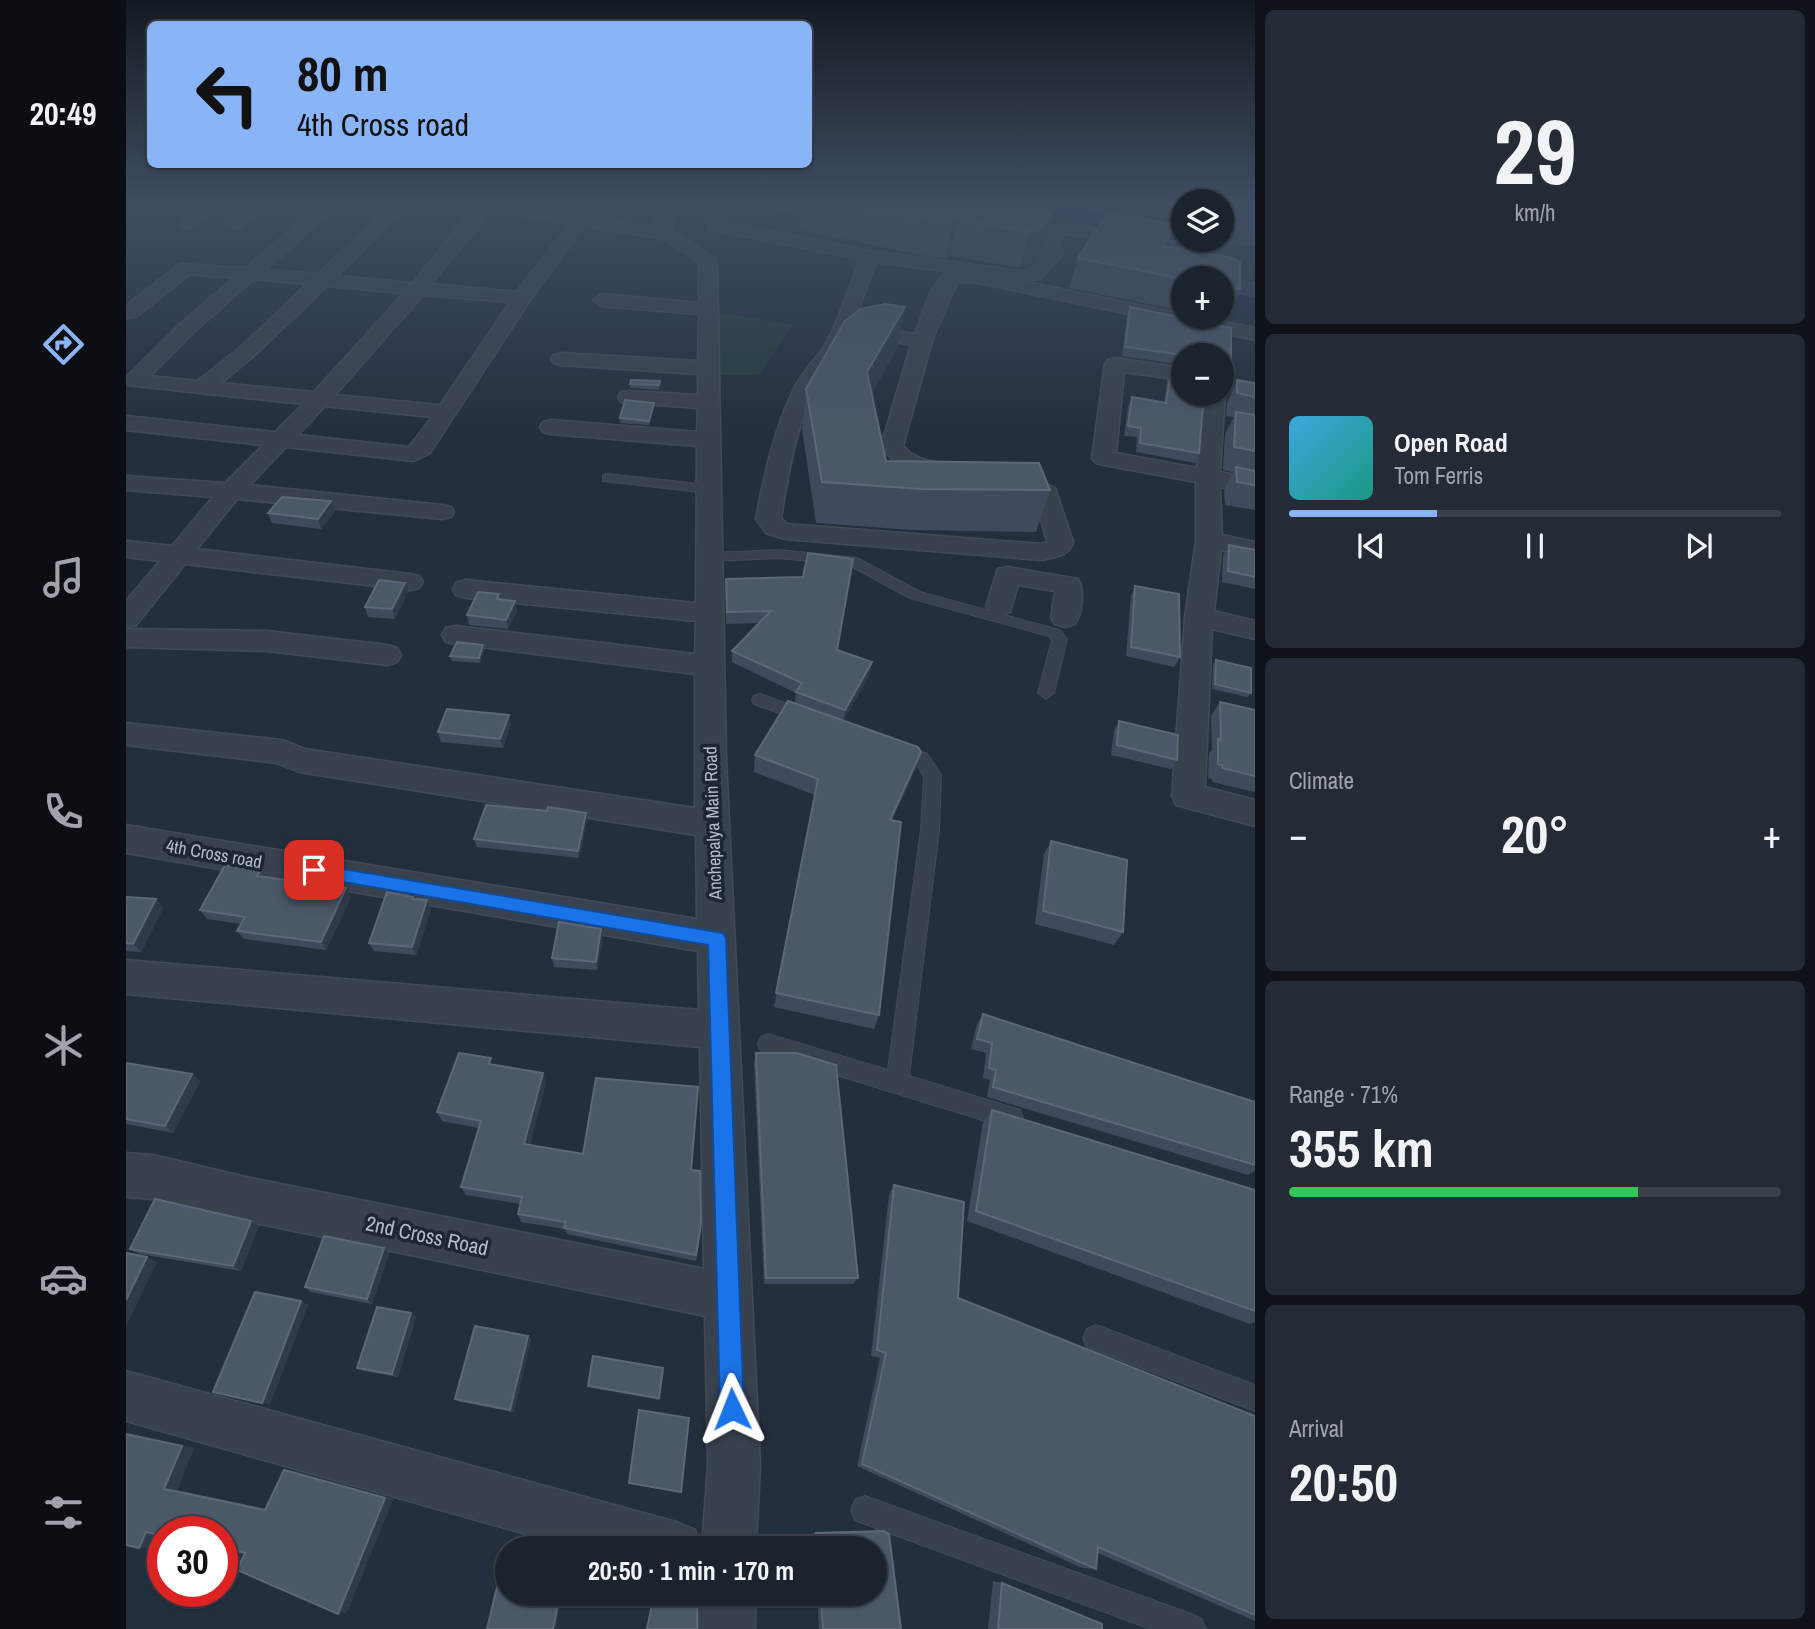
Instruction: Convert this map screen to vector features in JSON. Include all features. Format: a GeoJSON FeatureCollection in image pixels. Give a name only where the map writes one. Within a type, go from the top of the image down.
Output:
{"type":"FeatureCollection","features":[{"type":"Feature","properties":{"kind":"street"},"geometry":{"type":"LineString","coordinates":[[127,314],[169,281]]}},
{"type":"Feature","properties":{"kind":"street"},"geometry":{"type":"LineString","coordinates":[[242,281],[186,329],[134,381],[445,412]]}},
{"type":"Feature","properties":{"kind":"street"},"geometry":{"type":"LineString","coordinates":[[204,387],[249,350],[322,281]]}},
{"type":"Feature","properties":{"kind":"street"},"geometry":{"type":"LineString","coordinates":[[334,281],[522,298]]}},
{"type":"Feature","properties":{"kind":"street"},"geometry":{"type":"LineString","coordinates":[[126,619],[230,492],[319,400],[424,281]]}},
{"type":"Feature","properties":{"kind":"street"},"geometry":{"type":"LineString","coordinates":[[126,424],[414,454],[422,448],[535,281]]}},
{"type":"Feature","properties":{"kind":"street","name":"Anchepalya Main Road"},"geometry":{"type":"LineString","coordinates":[[708,281],[712,824],[734,1465],[730,1536]]}},
{"type":"Feature","properties":{"kind":"street"},"geometry":{"type":"LineString","coordinates":[[860,281],[835,345],[802,390],[777,468],[768,519],[771,524],[785,531],[1006,562],[1069,585],[1065,618]]}},
{"type":"Feature","properties":{"kind":"street"},"geometry":{"type":"LineString","coordinates":[[948,281],[922,341],[892,446],[900,459],[911,465],[964,474]]}},
{"type":"Feature","properties":{"kind":"street"},"geometry":{"type":"LineString","coordinates":[[994,281],[1255,334]]}},
{"type":"Feature","properties":{"kind":"street"},"geometry":{"type":"LineString","coordinates":[[1234,286],[1255,290]]}},
{"type":"Feature","properties":{"kind":"street"},"geometry":{"type":"LineString","coordinates":[[602,300],[708,309]]}},
{"type":"Feature","properties":{"kind":"street"},"geometry":{"type":"LineString","coordinates":[[1163,315],[1171,302]]}},
{"type":"Feature","properties":{"kind":"street"},"geometry":{"type":"LineString","coordinates":[[1234,314],[1255,318]]}},
{"type":"Feature","properties":{"kind":"street"},"geometry":{"type":"LineString","coordinates":[[835,345],[852,337],[881,334],[922,341]]}},
{"type":"Feature","properties":{"kind":"street"},"geometry":{"type":"LineString","coordinates":[[561,359],[709,368]]}},
{"type":"Feature","properties":{"kind":"street"},"geometry":{"type":"LineString","coordinates":[[1171,372],[1115,364],[1104,458],[1255,486]]}},
{"type":"Feature","properties":{"kind":"street"},"geometry":{"type":"LineString","coordinates":[[629,397],[709,402]]}},
{"type":"Feature","properties":{"kind":"street"},"geometry":{"type":"LineString","coordinates":[[1223,406],[1223,425],[1208,477],[1209,540],[1199,617],[1205,701],[1188,796],[1255,813]]}},
{"type":"Feature","properties":{"kind":"street"},"geometry":{"type":"LineString","coordinates":[[551,427],[709,440]]}},
{"type":"Feature","properties":{"kind":"street"},"geometry":{"type":"LineString","coordinates":[[990,478],[1030,485],[1046,494],[1060,542],[1059,547],[1006,562]]}},
{"type":"Feature","properties":{"kind":"street"},"geometry":{"type":"LineString","coordinates":[[126,484],[306,497],[442,512]]}},
{"type":"Feature","properties":{"kind":"street"},"geometry":{"type":"LineString","coordinates":[[1209,540],[1255,550]]}},
{"type":"Feature","properties":{"kind":"street"},"geometry":{"type":"LineString","coordinates":[[126,549],[410,582]]}},
{"type":"Feature","properties":{"kind":"street"},"geometry":{"type":"LineString","coordinates":[[1000,606],[1006,562]]}},
{"type":"Feature","properties":{"kind":"street"},"geometry":{"type":"LineString","coordinates":[[466,589],[709,613]]}},
{"type":"Feature","properties":{"kind":"street"},"geometry":{"type":"LineString","coordinates":[[1199,617],[1255,630]]}},
{"type":"Feature","properties":{"kind":"street"},"geometry":{"type":"LineString","coordinates":[[456,635],[710,666]]}},
{"type":"Feature","properties":{"kind":"street"},"geometry":{"type":"LineString","coordinates":[[126,638],[267,641],[387,655]]}},
{"type":"Feature","properties":{"kind":"street"},"geometry":{"type":"LineString","coordinates":[[126,734],[282,752],[300,760],[712,824]]}},
{"type":"Feature","properties":{"kind":"street","name":"4th Cross road"},"geometry":{"type":"LineString","coordinates":[[126,839],[717,938]]}},
{"type":"Feature","properties":{"kind":"street"},"geometry":{"type":"LineString","coordinates":[[126,976],[719,1030]]}},
{"type":"Feature","properties":{"kind":"street","name":"2nd Cross Road"},"geometry":{"type":"LineString","coordinates":[[126,1175],[153,1177],[728,1297]]}},
{"type":"Feature","properties":{"kind":"street"},"geometry":{"type":"LineString","coordinates":[[126,1396],[629,1536]]}},
{"type":"Feature","properties":{"kind":"street"},"geometry":{"type":"LineString","coordinates":[[727,1629],[728,1606]]}},
{"type":"Feature","properties":{"kind":"lane"},"geometry":{"type":"LineString","coordinates":[[607,478],[709,489]]}},
{"type":"Feature","properties":{"kind":"lane"},"geometry":{"type":"LineString","coordinates":[[709,557],[794,554],[852,561],[915,595],[1054,633],[1060,639],[1046,693]]}},
{"type":"Feature","properties":{"kind":"lane"},"geometry":{"type":"LineString","coordinates":[[760,700],[822,722]]}},
{"type":"Feature","properties":{"kind":"lane"},"geometry":{"type":"LineString","coordinates":[[884,745],[922,758],[933,775],[930,830],[897,1083]]}},
{"type":"Feature","properties":{"kind":"lane"},"geometry":{"type":"LineString","coordinates":[[768,1044],[1031,1123]]}},
{"type":"Feature","properties":{"kind":"lane"},"geometry":{"type":"LineString","coordinates":[[1097,1338],[1255,1398]]}},
{"type":"Feature","properties":{"kind":"lane"},"geometry":{"type":"LineString","coordinates":[[865,1510],[1191,1629]]}},
{"type":"Feature","properties":{"kind":"green space"},"geometry":{"type":"Polygon","coordinates":[[[1234,281],[1234,281],[1255,281],[1255,285],[1234,281]]]}},
{"type":"Feature","properties":{"kind":"green space"},"geometry":{"type":"Polygon","coordinates":[[[717,312],[793,325],[758,375],[718,375],[717,312]]]}},
{"type":"Feature","properties":{"kind":"building"},"geometry":{"type":"Polygon","coordinates":[[[1234,281],[1240,281],[1240,289],[1234,288],[1234,281]]]}},
{"type":"Feature","properties":{"kind":"building"},"geometry":{"type":"Polygon","coordinates":[[[885,304],[905,307],[867,372],[886,461],[1039,463],[1050,490],[921,489],[822,482],[806,389],[845,321],[861,309],[885,304]]]}},
{"type":"Feature","properties":{"kind":"building"},"geometry":{"type":"Polygon","coordinates":[[[1130,307],[1171,316],[1171,329],[1231,329],[1231,343],[1171,343],[1171,353],[1125,347],[1130,307]]]}},
{"type":"Feature","properties":{"kind":"building"},"geometry":{"type":"Polygon","coordinates":[[[1171,371],[1171,406],[1203,406],[1199,453],[1140,443],[1141,428],[1128,426],[1132,397],[1166,403],[1171,371]]]}},
{"type":"Feature","properties":{"kind":"building"},"geometry":{"type":"Polygon","coordinates":[[[631,380],[660,381],[659,385],[630,384],[631,380]]]}},
{"type":"Feature","properties":{"kind":"building"},"geometry":{"type":"Polygon","coordinates":[[[1237,380],[1255,383],[1255,397],[1237,393],[1237,380]]]}},
{"type":"Feature","properties":{"kind":"building"},"geometry":{"type":"Polygon","coordinates":[[[625,400],[654,403],[649,421],[620,418],[625,400]]]}},
{"type":"Feature","properties":{"kind":"building"},"geometry":{"type":"Polygon","coordinates":[[[1236,412],[1255,415],[1255,451],[1234,447],[1236,412]]]}},
{"type":"Feature","properties":{"kind":"building"},"geometry":{"type":"Polygon","coordinates":[[[1236,467],[1255,471],[1255,485],[1237,482],[1236,467]]]}},
{"type":"Feature","properties":{"kind":"building"},"geometry":{"type":"Polygon","coordinates":[[[282,497],[331,501],[318,519],[268,513],[282,497]]]}},
{"type":"Feature","properties":{"kind":"building"},"geometry":{"type":"Polygon","coordinates":[[[1229,545],[1255,550],[1255,577],[1228,571],[1229,545]]]}},
{"type":"Feature","properties":{"kind":"building"},"geometry":{"type":"Polygon","coordinates":[[[808,553],[853,559],[837,650],[872,662],[845,710],[796,692],[802,683],[732,651],[771,611],[727,612],[726,579],[803,577],[808,553]]]}},
{"type":"Feature","properties":{"kind":"building"},"geometry":{"type":"Polygon","coordinates":[[[379,580],[405,583],[392,609],[365,607],[379,580]]]}},
{"type":"Feature","properties":{"kind":"building"},"geometry":{"type":"Polygon","coordinates":[[[1135,586],[1179,594],[1180,657],[1131,647],[1135,586]]]}},
{"type":"Feature","properties":{"kind":"building"},"geometry":{"type":"Polygon","coordinates":[[[478,592],[499,594],[497,599],[515,601],[506,620],[467,615],[478,592]]]}},
{"type":"Feature","properties":{"kind":"building"},"geometry":{"type":"Polygon","coordinates":[[[457,642],[483,645],[479,658],[450,656],[457,642]]]}},
{"type":"Feature","properties":{"kind":"building"},"geometry":{"type":"Polygon","coordinates":[[[1216,660],[1251,668],[1251,693],[1215,684],[1216,660]]]}},
{"type":"Feature","properties":{"kind":"building"},"geometry":{"type":"Polygon","coordinates":[[[788,701],[918,747],[921,752],[890,820],[901,822],[879,1015],[776,993],[818,779],[755,755],[788,701]]]}},
{"type":"Feature","properties":{"kind":"building"},"geometry":{"type":"Polygon","coordinates":[[[1220,702],[1255,710],[1255,776],[1222,768],[1222,765],[1218,764],[1218,739],[1221,740],[1220,702]]]}},
{"type":"Feature","properties":{"kind":"building"},"geometry":{"type":"Polygon","coordinates":[[[447,709],[509,715],[500,739],[438,732],[447,709]]]}},
{"type":"Feature","properties":{"kind":"building"},"geometry":{"type":"Polygon","coordinates":[[[1119,721],[1178,735],[1177,760],[1117,745],[1119,721]]]}},
{"type":"Feature","properties":{"kind":"building"},"geometry":{"type":"Polygon","coordinates":[[[486,805],[547,811],[548,807],[586,813],[578,851],[474,839],[486,805]]]}},
{"type":"Feature","properties":{"kind":"building"},"geometry":{"type":"Polygon","coordinates":[[[1051,841],[1127,860],[1123,932],[1043,911],[1051,841]]]}},
{"type":"Feature","properties":{"kind":"building"},"geometry":{"type":"Polygon","coordinates":[[[225,865],[260,871],[257,876],[346,888],[321,942],[237,931],[245,917],[200,910],[225,865]]]}},
{"type":"Feature","properties":{"kind":"building"},"geometry":{"type":"Polygon","coordinates":[[[387,892],[427,900],[412,947],[369,943],[387,892]]]}},
{"type":"Feature","properties":{"kind":"building"},"geometry":{"type":"Polygon","coordinates":[[[126,897],[156,899],[133,944],[126,943],[126,897]]]}},
{"type":"Feature","properties":{"kind":"building"},"geometry":{"type":"Polygon","coordinates":[[[559,922],[601,929],[596,962],[552,958],[559,922]]]}},
{"type":"Feature","properties":{"kind":"building"},"geometry":{"type":"Polygon","coordinates":[[[983,1014],[1255,1102],[1255,1165],[993,1087],[996,1070],[989,1068],[992,1043],[977,1039],[983,1014]]]}},
{"type":"Feature","properties":{"kind":"building"},"geometry":{"type":"Polygon","coordinates":[[[459,1053],[491,1058],[489,1064],[543,1073],[524,1144],[583,1154],[596,1078],[698,1087],[691,1170],[700,1171],[701,1224],[696,1255],[564,1228],[566,1222],[518,1214],[522,1197],[461,1187],[481,1121],[437,1112],[459,1053]]]}},
{"type":"Feature","properties":{"kind":"building"},"geometry":{"type":"Polygon","coordinates":[[[756,1053],[797,1053],[836,1065],[858,1278],[766,1278],[756,1053]]]}},
{"type":"Feature","properties":{"kind":"building"},"geometry":{"type":"Polygon","coordinates":[[[126,1063],[192,1074],[165,1126],[126,1119],[126,1063]]]}},
{"type":"Feature","properties":{"kind":"building"},"geometry":{"type":"Polygon","coordinates":[[[992,1110],[1255,1190],[1255,1311],[976,1211],[992,1110]]]}},
{"type":"Feature","properties":{"kind":"building"},"geometry":{"type":"Polygon","coordinates":[[[894,1185],[964,1202],[958,1298],[1255,1416],[1255,1615],[1098,1547],[1096,1569],[862,1464],[886,1353],[877,1350],[894,1185]]]}},
{"type":"Feature","properties":{"kind":"building"},"geometry":{"type":"Polygon","coordinates":[[[155,1199],[251,1221],[233,1266],[130,1249],[155,1199]]]}},
{"type":"Feature","properties":{"kind":"building"},"geometry":{"type":"Polygon","coordinates":[[[324,1236],[384,1248],[367,1299],[305,1287],[324,1236]]]}},
{"type":"Feature","properties":{"kind":"building"},"geometry":{"type":"Polygon","coordinates":[[[126,1253],[147,1257],[126,1300],[126,1253]]]}},
{"type":"Feature","properties":{"kind":"building"},"geometry":{"type":"Polygon","coordinates":[[[255,1292],[301,1301],[262,1403],[213,1392],[255,1292]]]}},
{"type":"Feature","properties":{"kind":"building"},"geometry":{"type":"Polygon","coordinates":[[[377,1307],[411,1313],[392,1374],[357,1368],[377,1307]]]}},
{"type":"Feature","properties":{"kind":"building"},"geometry":{"type":"Polygon","coordinates":[[[475,1326],[528,1336],[510,1410],[455,1399],[475,1326]]]}},
{"type":"Feature","properties":{"kind":"building"},"geometry":{"type":"Polygon","coordinates":[[[593,1356],[663,1368],[659,1398],[588,1386],[593,1356]]]}},
{"type":"Feature","properties":{"kind":"building"},"geometry":{"type":"Polygon","coordinates":[[[639,1410],[689,1418],[681,1492],[629,1483],[639,1410]]]}},
{"type":"Feature","properties":{"kind":"building"},"geometry":{"type":"Polygon","coordinates":[[[126,1434],[182,1446],[164,1489],[265,1510],[284,1470],[385,1498],[338,1614],[238,1570],[245,1553],[238,1551],[238,1516],[147,1516],[147,1532],[139,1548],[126,1545],[126,1434]]]}},
{"type":"Feature","properties":{"kind":"building"},"geometry":{"type":"Polygon","coordinates":[[[883,1531],[889,1534],[901,1629],[823,1629],[822,1606],[887,1606],[887,1536],[816,1536],[816,1533],[883,1531]]]}},
{"type":"Feature","properties":{"kind":"building"},"geometry":{"type":"Polygon","coordinates":[[[1002,1583],[1102,1624],[1102,1629],[998,1629],[1002,1583]]]}},
{"type":"Feature","properties":{"kind":"building"},"geometry":{"type":"Polygon","coordinates":[[[495,1596],[495,1606],[558,1606],[553,1629],[487,1629],[495,1596]]]}},
{"type":"Feature","properties":{"kind":"building"},"geometry":{"type":"Polygon","coordinates":[[[652,1606],[697,1606],[697,1629],[647,1629],[652,1606]]]}},
{"type":"Feature","properties":{"kind":"route"},"geometry":{"type":"LineString","coordinates":[[314,870],[717,938],[732,1409]]}}]}
